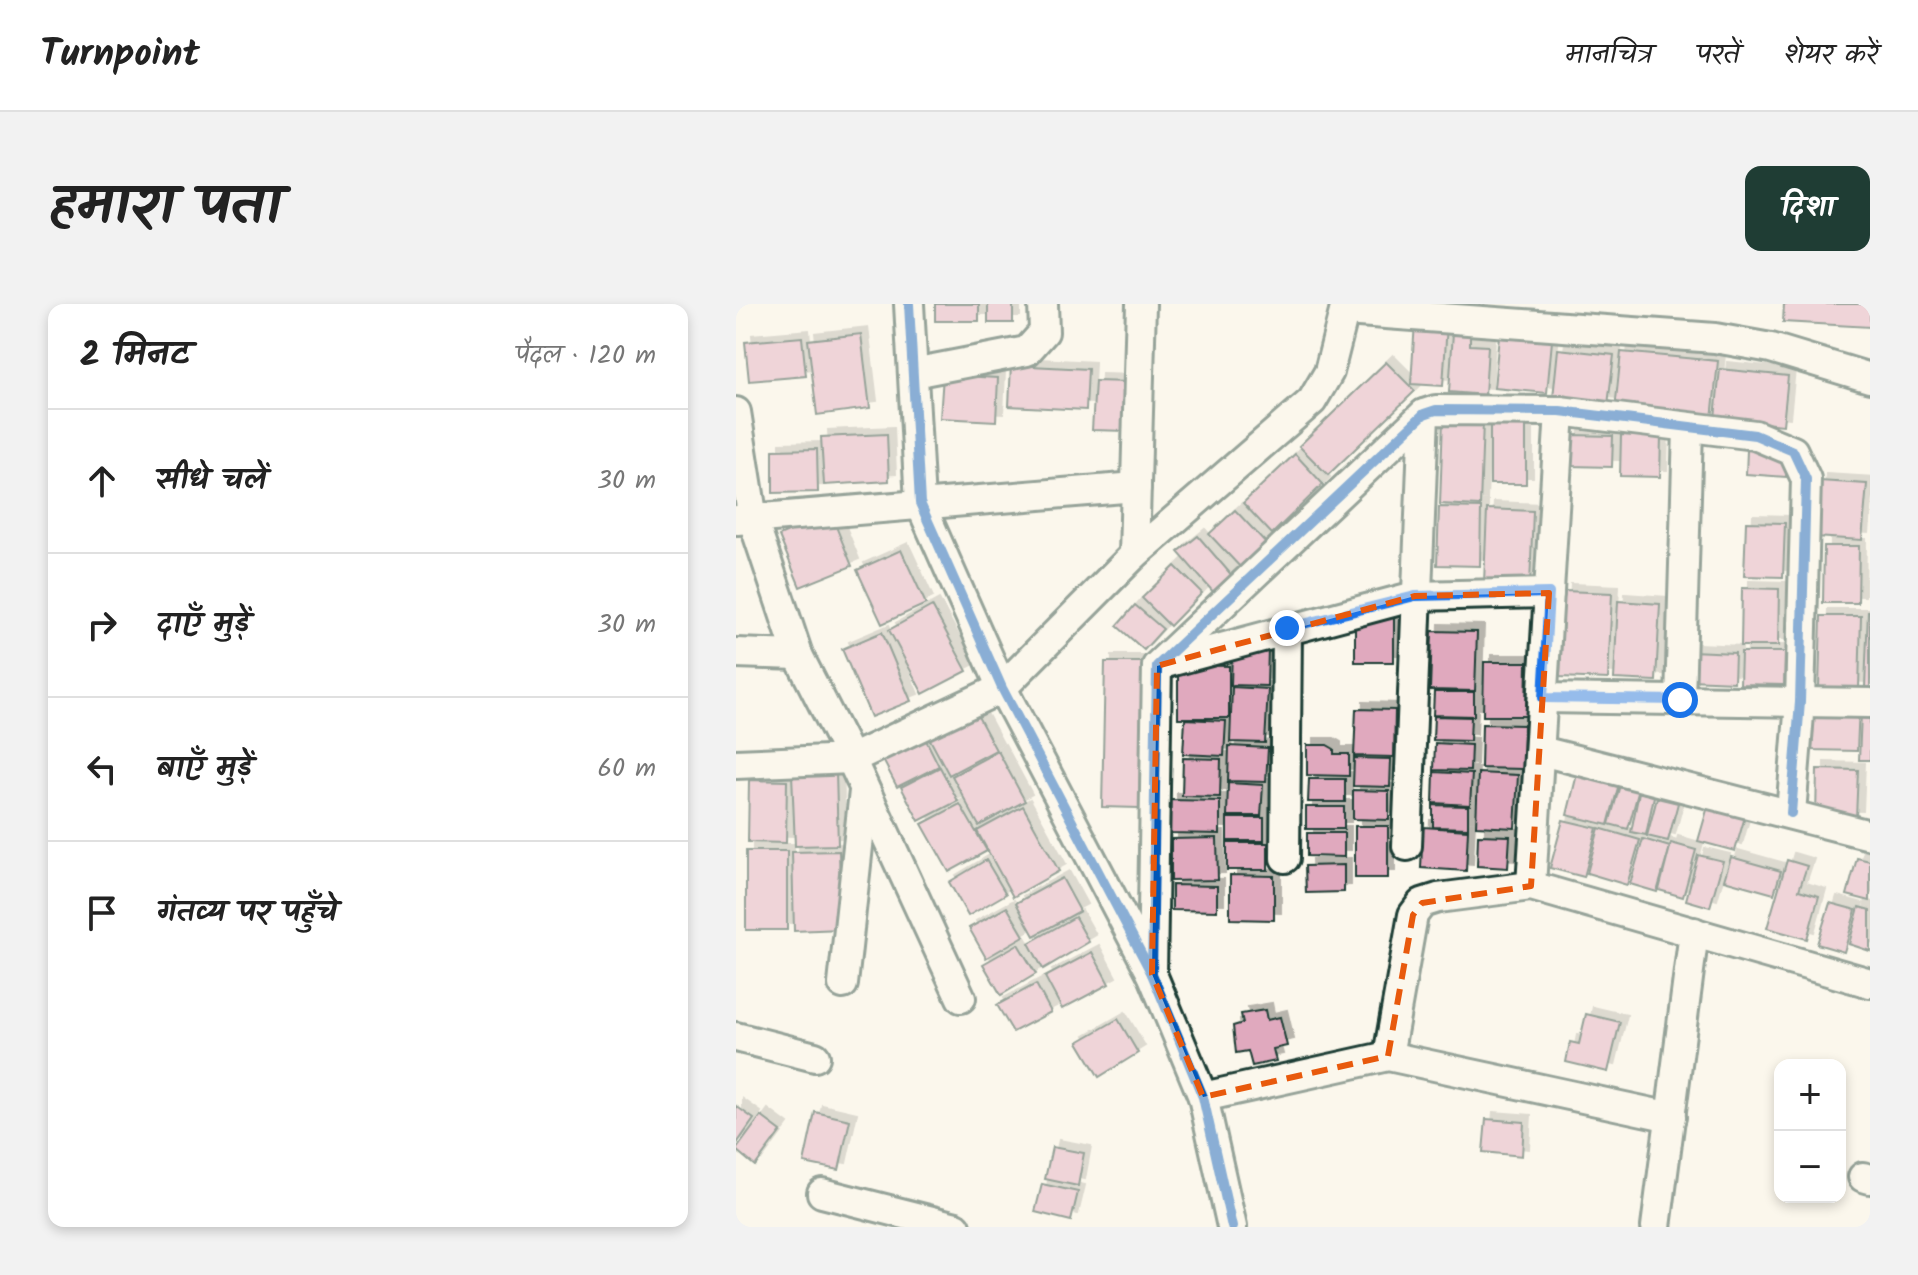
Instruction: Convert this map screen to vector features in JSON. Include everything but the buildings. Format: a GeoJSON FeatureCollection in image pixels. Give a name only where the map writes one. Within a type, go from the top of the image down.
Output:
{"type":"FeatureCollection","features":[{"type":"Feature","properties":{"kind":"street"},"geometry":{"type":"LineString","coordinates":[[909,304],[920,503],[1002,688],[1152,974],[1203,1097],[1232,1227]]}},
{"type":"Feature","properties":{"kind":"street"},"geometry":{"type":"LineString","coordinates":[[913,373],[1027,351],[1044,332],[1043,304]]}},
{"type":"Feature","properties":{"kind":"street"},"geometry":{"type":"LineString","coordinates":[[1134,555],[1141,304]]}},
{"type":"Feature","properties":{"kind":"street"},"geometry":{"type":"LineString","coordinates":[[736,764],[851,759],[1002,688],[1134,555],[1312,401],[1329,372],[1345,308],[1715,338],[1771,348],[1870,378]]}},
{"type":"Feature","properties":{"kind":"street"},"geometry":{"type":"LineString","coordinates":[[1152,974],[1157,666],[1424,414],[1436,410],[1560,411],[1755,435],[1776,441],[1793,451],[1806,479],[1800,702],[1791,813]]}},
{"type":"Feature","properties":{"kind":"street"},"geometry":{"type":"LineString","coordinates":[[1531,886],[1560,411]]}},
{"type":"Feature","properties":{"kind":"street"},"geometry":{"type":"LineString","coordinates":[[736,412],[744,520],[798,655],[851,759],[961,998]]}},
{"type":"Feature","properties":{"kind":"street"},"geometry":{"type":"LineString","coordinates":[[1407,846],[1424,414]]}},
{"type":"Feature","properties":{"kind":"street"},"geometry":{"type":"LineString","coordinates":[[1680,700],[1688,429]]}},
{"type":"Feature","properties":{"kind":"street"},"geometry":{"type":"LineString","coordinates":[[744,520],[1136,487]]}},
{"type":"Feature","properties":{"kind":"street"},"geometry":{"type":"LineString","coordinates":[[1157,666],[1287,628],[1415,596],[1549,593]]}},
{"type":"Feature","properties":{"kind":"street"},"geometry":{"type":"LineString","coordinates":[[1285,858],[1287,628]]}},
{"type":"Feature","properties":{"kind":"street"},"geometry":{"type":"LineString","coordinates":[[736,653],[798,655]]}},
{"type":"Feature","properties":{"kind":"street"},"geometry":{"type":"LineString","coordinates":[[1543,698],[1870,703]]}},
{"type":"Feature","properties":{"kind":"street"},"geometry":{"type":"LineString","coordinates":[[1541,751],[1870,835]]}},
{"type":"Feature","properties":{"kind":"street"},"geometry":{"type":"LineString","coordinates":[[843,984],[864,790]]}},
{"type":"Feature","properties":{"kind":"street"},"geometry":{"type":"LineString","coordinates":[[1388,1056],[1413,915],[1422,903],[1531,886],[1870,983]]}},
{"type":"Feature","properties":{"kind":"street"},"geometry":{"type":"LineString","coordinates":[[1656,1227],[1694,932]]}},
{"type":"Feature","properties":{"kind":"street"},"geometry":{"type":"LineString","coordinates":[[736,1037],[815,1057]]}},
{"type":"Feature","properties":{"kind":"street"},"geometry":{"type":"LineString","coordinates":[[1203,1097],[1388,1056],[1671,1117]]}},
{"type":"Feature","properties":{"kind":"street"},"geometry":{"type":"LineString","coordinates":[[822,1193],[956,1227]]}},
{"type":"Feature","properties":{"kind":"highlighted area"},"geometry":{"type":"Polygon","coordinates":[[[1549,593],[1531,886],[1422,903],[1413,915],[1388,1056],[1203,1097],[1152,974],[1157,666],[1415,596],[1549,593]]]}},
{"type":"Feature","properties":{"kind":"cycle path"},"geometry":{"type":"LineString","coordinates":[[909,304],[920,503],[1002,688],[1152,974],[1203,1097],[1232,1227]]}},
{"type":"Feature","properties":{"kind":"cycle path"},"geometry":{"type":"LineString","coordinates":[[1152,974],[1157,666],[1424,414],[1436,410],[1560,411],[1755,435],[1793,451],[1806,479],[1800,702],[1791,813]]}},
{"type":"Feature","properties":{"kind":"route"},"geometry":{"type":"LineString","coordinates":[[1287,628],[1415,596],[1549,593],[1543,698],[1680,700]]}}]}
